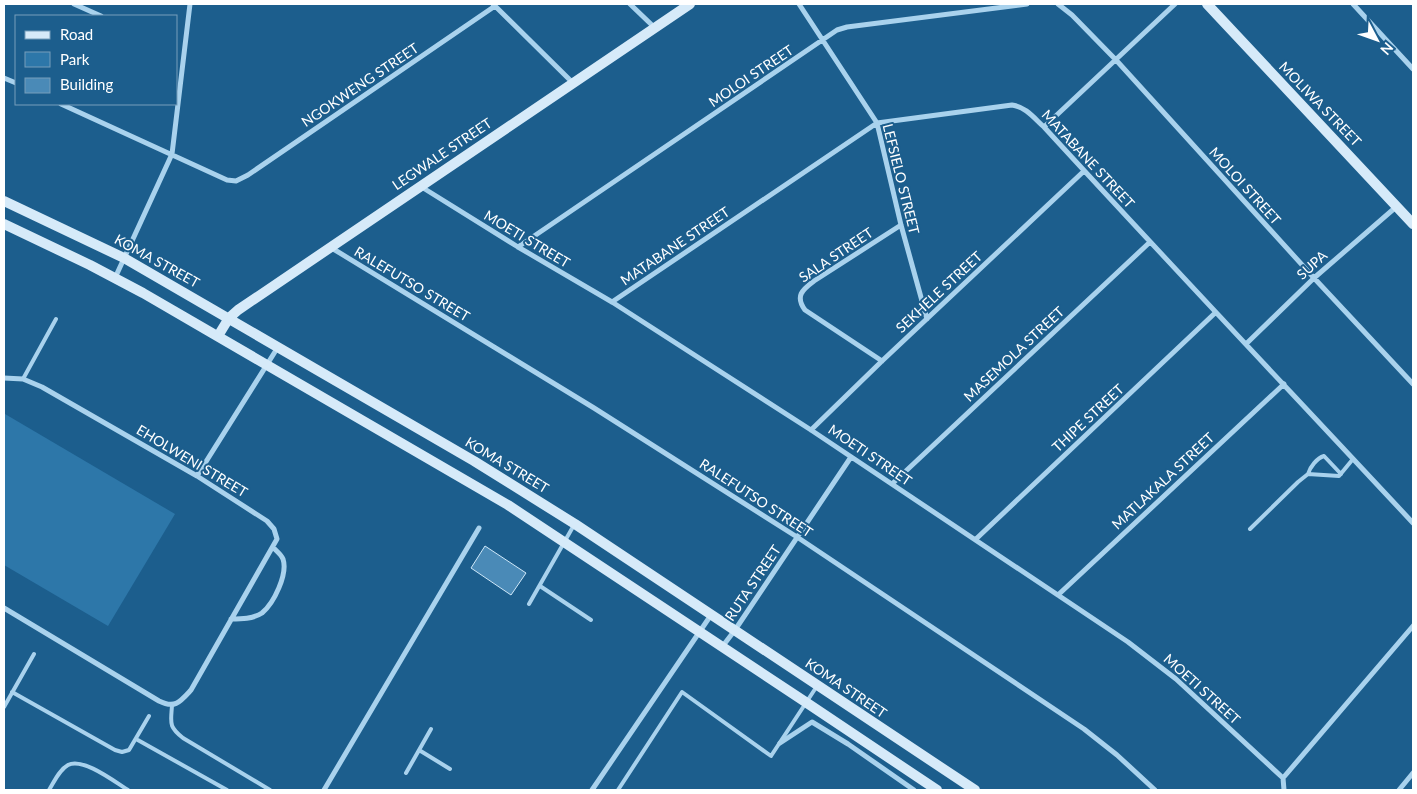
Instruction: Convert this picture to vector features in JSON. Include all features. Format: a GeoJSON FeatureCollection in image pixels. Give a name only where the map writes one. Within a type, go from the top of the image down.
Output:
{"type":"FeatureCollection","features":[{"type":"Feature","properties":{"kind":"main road","name":"LEGWALE STREET"},"geometry":{"type":"LineString","coordinates":[[218,336],[229,318],[238,310],[690,4]]}},
{"type":"Feature","properties":{"kind":"main road","name":"MOLIWA STREET"},"geometry":{"type":"LineString","coordinates":[[1207,4],[1412,221]]}},
{"type":"Feature","properties":{"kind":"main road","name":"KOMA STREET"},"geometry":{"type":"LineString","coordinates":[[4,201],[124,258],[474,460],[575,524],[974,790]]}},
{"type":"Feature","properties":{"kind":"main road"},"geometry":{"type":"LineString","coordinates":[[4,224],[115,278],[508,505],[937,790]]}},
{"type":"Feature","properties":{"kind":"street"},"geometry":{"type":"LineString","coordinates":[[74,4],[99,15]]}},
{"type":"Feature","properties":{"kind":"street"},"geometry":{"type":"LineString","coordinates":[[178,104],[190,4]]}},
{"type":"Feature","properties":{"kind":"street"},"geometry":{"type":"LineString","coordinates":[[630,4],[655,28]]}},
{"type":"Feature","properties":{"kind":"street","name":"LEFSIELO STREET"},"geometry":{"type":"LineString","coordinates":[[799,4],[877,123],[927,319]]}},
{"type":"Feature","properties":{"kind":"street","name":"MOLOI STREET"},"geometry":{"type":"LineString","coordinates":[[518,247],[837,30],[847,27],[1027,4]]}},
{"type":"Feature","properties":{"kind":"street","name":"MOLOI STREET"},"geometry":{"type":"LineString","coordinates":[[1058,4],[1072,15],[1116,60],[1413,384]]}},
{"type":"Feature","properties":{"kind":"street"},"geometry":{"type":"LineString","coordinates":[[1044,127],[1176,4]]}},
{"type":"Feature","properties":{"kind":"street"},"geometry":{"type":"LineString","coordinates":[[1353,4],[1413,69]]}},
{"type":"Feature","properties":{"kind":"street"},"geometry":{"type":"LineString","coordinates":[[494,5],[573,83]]}},
{"type":"Feature","properties":{"kind":"street","name":"NGOKWENG STREET"},"geometry":{"type":"LineString","coordinates":[[172,154],[227,180],[236,181],[248,175],[494,5]]}},
{"type":"Feature","properties":{"kind":"street"},"geometry":{"type":"LineString","coordinates":[[178,52],[184,54]]}},
{"type":"Feature","properties":{"kind":"street"},"geometry":{"type":"LineString","coordinates":[[63,105],[172,154]]}},
{"type":"Feature","properties":{"kind":"street"},"geometry":{"type":"LineString","coordinates":[[115,278],[172,154],[178,105]]}},
{"type":"Feature","properties":{"kind":"street","name":"MATABANE STREET"},"geometry":{"type":"LineString","coordinates":[[612,302],[877,123],[1012,105],[1019,106],[1044,127],[1413,523]]}},
{"type":"Feature","properties":{"kind":"street","name":"SEKHELE STREET"},"geometry":{"type":"LineString","coordinates":[[811,430],[1084,171]]}},
{"type":"Feature","properties":{"kind":"street","name":"MOETI STREET"},"geometry":{"type":"LineString","coordinates":[[419,186],[612,302],[811,430],[1155,661],[1284,778]]}},
{"type":"Feature","properties":{"kind":"street","name":"SUPA"},"geometry":{"type":"LineString","coordinates":[[1246,344],[1314,278],[1396,206]]}},
{"type":"Feature","properties":{"kind":"street","name":"SALA STREET"},"geometry":{"type":"LineString","coordinates":[[882,361],[805,310],[800,303],[800,296],[803,290],[814,281],[902,225]]}},
{"type":"Feature","properties":{"kind":"street","name":"MASEMOLA STREET"},"geometry":{"type":"LineString","coordinates":[[892,484],[1150,242]]}},
{"type":"Feature","properties":{"kind":"street","name":"RALEFUTSO STREET"},"geometry":{"type":"LineString","coordinates":[[330,247],[594,408],[797,537],[1084,729],[1117,755],[1154,790]]}},
{"type":"Feature","properties":{"kind":"street","name":"THIPE STREET"},"geometry":{"type":"LineString","coordinates":[[976,539],[1215,312]]}},
{"type":"Feature","properties":{"kind":"street"},"geometry":{"type":"LineString","coordinates":[[198,476],[278,346]]}},
{"type":"Feature","properties":{"kind":"street","name":"EHOLWENI STREET"},"geometry":{"type":"LineString","coordinates":[[4,378],[23,379],[42,386],[198,476],[267,521],[274,529],[276,539],[272,547]]}},
{"type":"Feature","properties":{"kind":"street","name":"MATLAKALA STREET"},"geometry":{"type":"LineString","coordinates":[[1058,595],[1284,384]]}},
{"type":"Feature","properties":{"kind":"street","name":"RUTA STREET"},"geometry":{"type":"LineString","coordinates":[[722,647],[851,457]]}},
{"type":"Feature","properties":{"kind":"street"},"geometry":{"type":"LineString","coordinates":[[327,789],[479,528]]}},
{"type":"Feature","properties":{"kind":"street"},"geometry":{"type":"LineString","coordinates":[[4,608],[159,701],[172,705],[177,704],[191,690],[231,618],[272,547],[282,557],[284,567],[282,580],[270,602],[261,613],[253,617],[245,619],[231,618]]}},
{"type":"Feature","properties":{"kind":"street"},"geometry":{"type":"LineString","coordinates":[[592,790],[711,614]]}},
{"type":"Feature","properties":{"kind":"street"},"geometry":{"type":"LineString","coordinates":[[1284,790],[1284,778],[1413,626]]}},
{"type":"Feature","properties":{"kind":"street"},"geometry":{"type":"LineString","coordinates":[[780,743],[812,722],[848,744],[914,790]]}},
{"type":"Feature","properties":{"kind":"street"},"geometry":{"type":"LineString","coordinates":[[1399,790],[1413,774]]}},
{"type":"Feature","properties":{"kind":"lane"},"geometry":{"type":"LineString","coordinates":[[23,379],[56,319]]}},
{"type":"Feature","properties":{"kind":"lane"},"geometry":{"type":"LineString","coordinates":[[1250,529],[1308,474],[1320,457],[1324,456],[1341,474]]}},
{"type":"Feature","properties":{"kind":"lane"},"geometry":{"type":"LineString","coordinates":[[1308,474],[1336,476],[1341,474],[1353,459]]}},
{"type":"Feature","properties":{"kind":"lane"},"geometry":{"type":"LineString","coordinates":[[530,604],[575,524]]}},
{"type":"Feature","properties":{"kind":"lane"},"geometry":{"type":"LineString","coordinates":[[540,586],[591,620]]}},
{"type":"Feature","properties":{"kind":"lane"},"geometry":{"type":"LineString","coordinates":[[4,707],[34,654]]}},
{"type":"Feature","properties":{"kind":"lane"},"geometry":{"type":"LineString","coordinates":[[618,790],[682,692],[771,756],[817,685]]}},
{"type":"Feature","properties":{"kind":"lane"},"geometry":{"type":"LineString","coordinates":[[12,692],[115,750],[122,752],[129,750],[149,716]]}},
{"type":"Feature","properties":{"kind":"lane"},"geometry":{"type":"LineString","coordinates":[[172,705],[171,724],[176,732],[270,790]]}},
{"type":"Feature","properties":{"kind":"lane"},"geometry":{"type":"LineString","coordinates":[[406,773],[431,729]]}},
{"type":"Feature","properties":{"kind":"lane"},"geometry":{"type":"LineString","coordinates":[[136,738],[227,790]]}},
{"type":"Feature","properties":{"kind":"lane"},"geometry":{"type":"LineString","coordinates":[[419,750],[450,769]]}},
{"type":"Feature","properties":{"kind":"lane"},"geometry":{"type":"LineString","coordinates":[[49,790],[65,768],[78,763],[87,766],[128,790]]}},
{"type":"Feature","properties":{"kind":"green space"},"geometry":{"type":"Polygon","coordinates":[[[5,414],[175,514],[108,626],[4,565],[5,414]]]}},
{"type":"Feature","properties":{"kind":"building"},"geometry":{"type":"Polygon","coordinates":[[[485,546],[526,573],[511,595],[471,568],[485,546]]]}}]}
